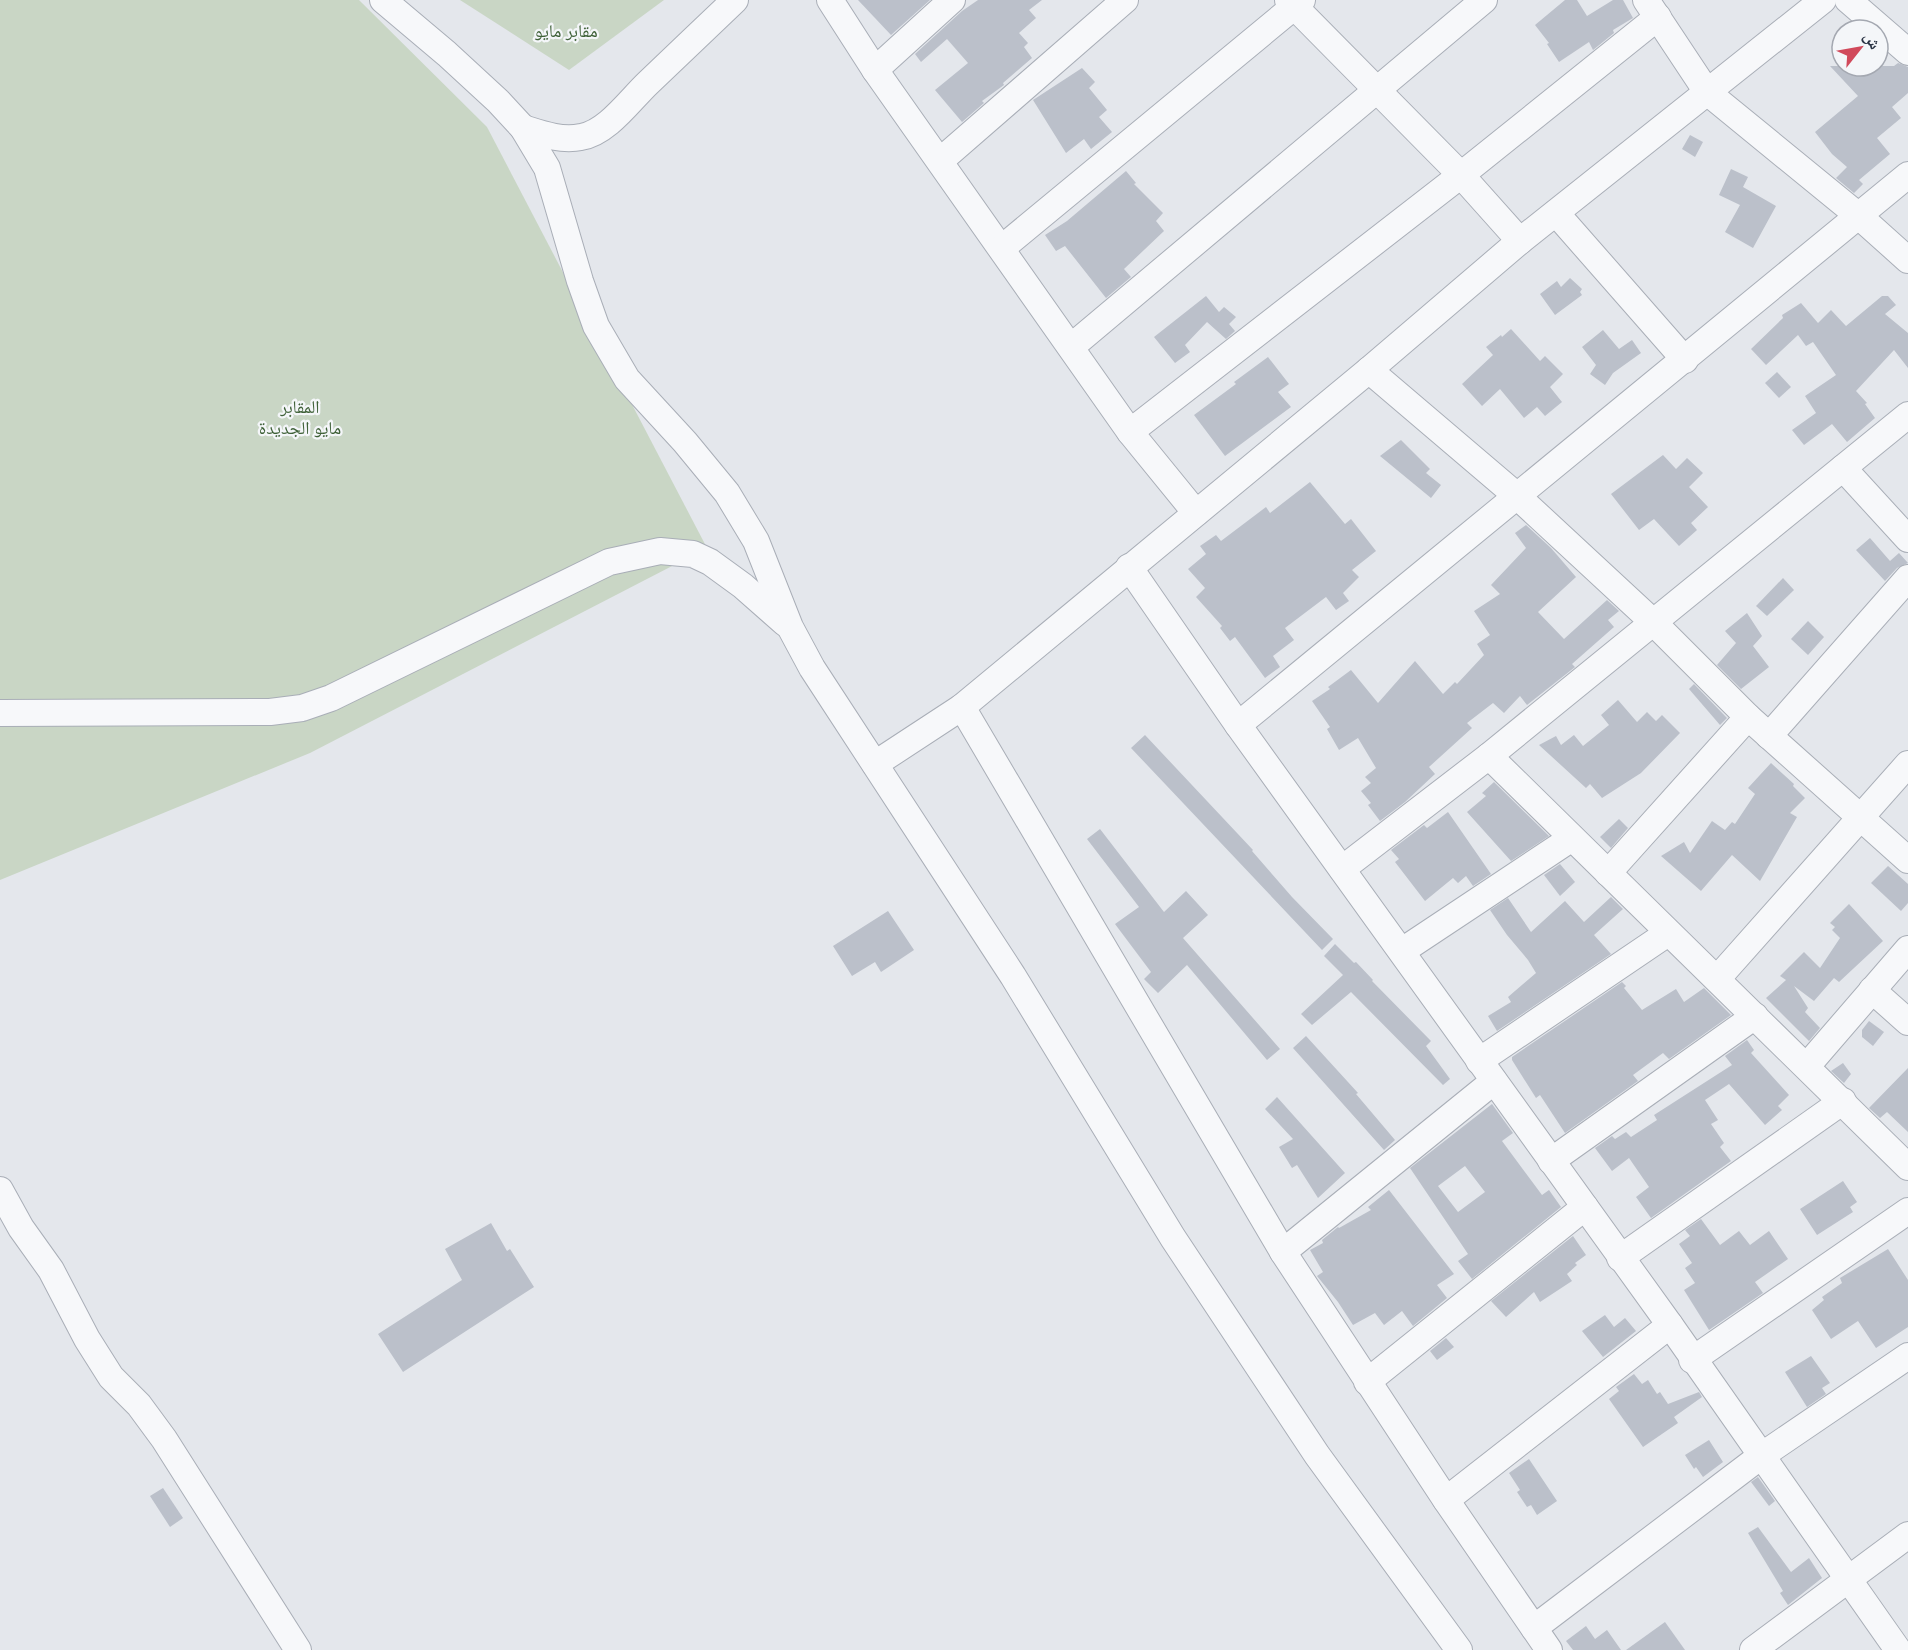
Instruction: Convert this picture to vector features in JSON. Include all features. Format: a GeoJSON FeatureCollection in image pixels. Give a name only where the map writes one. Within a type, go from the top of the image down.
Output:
{"type":"FeatureCollection","features":[{"type":"Feature","properties":{"kind":"street"},"geometry":{"type":"LineString","coordinates":[[383,0],[447,54],[498,101],[523,128],[547,168],[580,281],[596,326],[627,379],[686,442],[727,493],[756,541],[790,627],[812,668],[1013,976],[1179,1248],[1317,1455],[1459,1650]]}},
{"type":"Feature","properties":{"kind":"street"},"geometry":{"type":"LineString","coordinates":[[523,128],[559,138],[583,137],[597,131],[618,114],[644,86],[735,0]]}},
{"type":"Feature","properties":{"kind":"street"},"geometry":{"type":"LineString","coordinates":[[830,0],[875,70],[1130,432],[1196,513]]}},
{"type":"Feature","properties":{"kind":"street"},"geometry":{"type":"LineString","coordinates":[[875,70],[952,0]]}},
{"type":"Feature","properties":{"kind":"street"},"geometry":{"type":"LineString","coordinates":[[940,161],[1125,0]]}},
{"type":"Feature","properties":{"kind":"street"},"geometry":{"type":"LineString","coordinates":[[1071,347],[1484,0]]}},
{"type":"Feature","properties":{"kind":"street"},"geometry":{"type":"LineString","coordinates":[[875,764],[962,707],[1369,370],[1520,241],[1823,0]]}},
{"type":"Feature","properties":{"kind":"street"},"geometry":{"type":"LineString","coordinates":[[1848,0],[1908,52]]}},
{"type":"Feature","properties":{"kind":"street"},"geometry":{"type":"LineString","coordinates":[[1002,248],[1295,2],[1461,175],[1520,241]]}},
{"type":"Feature","properties":{"kind":"street"},"geometry":{"type":"LineString","coordinates":[[1130,432],[1461,175],[1652,8],[1707,92],[1860,217],[1908,260]]}},
{"type":"Feature","properties":{"kind":"street"},"geometry":{"type":"LineString","coordinates":[[1238,725],[1908,176]]}},
{"type":"Feature","properties":{"kind":"street"},"geometry":{"type":"LineString","coordinates":[[1556,213],[1685,360]]}},
{"type":"Feature","properties":{"kind":"street"},"geometry":{"type":"LineString","coordinates":[[1369,370],[1517,496],[1653,622],[1748,717],[1908,860]]}},
{"type":"Feature","properties":{"kind":"street"},"geometry":{"type":"LineString","coordinates":[[1342,869],[1490,756],[1908,415]]}},
{"type":"Feature","properties":{"kind":"street"},"geometry":{"type":"LineString","coordinates":[[1843,468],[1908,539]]}},
{"type":"Feature","properties":{"kind":"street"},"geometry":{"type":"LineString","coordinates":[[0,713],[270,712],[302,708],[331,698],[609,562],[660,550],[693,554],[710,562],[743,586],[790,627]]}},
{"type":"Feature","properties":{"kind":"street"},"geometry":{"type":"LineString","coordinates":[[1129,567],[1238,725],[1670,1325],[1692,1360],[1849,1577],[1898,1650]]}},
{"type":"Feature","properties":{"kind":"street"},"geometry":{"type":"LineString","coordinates":[[1769,736],[1908,578]]}},
{"type":"Feature","properties":{"kind":"street"},"geometry":{"type":"LineString","coordinates":[[962,707],[1283,1252],[1446,1500],[1550,1650]]}},
{"type":"Feature","properties":{"kind":"street"},"geometry":{"type":"LineString","coordinates":[[1608,873],[1748,717]]}},
{"type":"Feature","properties":{"kind":"street"},"geometry":{"type":"LineString","coordinates":[[1490,756],[1908,1167]]}},
{"type":"Feature","properties":{"kind":"street"},"geometry":{"type":"LineString","coordinates":[[1717,979],[1908,764]]}},
{"type":"Feature","properties":{"kind":"street"},"geometry":{"type":"LineString","coordinates":[[1402,951],[1572,838]]}},
{"type":"Feature","properties":{"kind":"street"},"geometry":{"type":"LineString","coordinates":[[1479,1060],[1668,933]]}},
{"type":"Feature","properties":{"kind":"street"},"geometry":{"type":"LineString","coordinates":[[1807,1066],[1908,949]]}},
{"type":"Feature","properties":{"kind":"street"},"geometry":{"type":"LineString","coordinates":[[1872,990],[1908,1022]]}},
{"type":"Feature","properties":{"kind":"street"},"geometry":{"type":"LineString","coordinates":[[1551,1161],[1755,1016]]}},
{"type":"Feature","properties":{"kind":"street"},"geometry":{"type":"LineString","coordinates":[[1283,1252],[1494,1081]]}},
{"type":"Feature","properties":{"kind":"street"},"geometry":{"type":"LineString","coordinates":[[1620,1258],[1843,1101]]}},
{"type":"Feature","properties":{"kind":"street"},"geometry":{"type":"LineString","coordinates":[[0,1190],[21,1228],[51,1270],[87,1340],[111,1377],[139,1405],[164,1439],[298,1650]]}},
{"type":"Feature","properties":{"kind":"street"},"geometry":{"type":"LineString","coordinates":[[1367,1382],[1585,1207]]}},
{"type":"Feature","properties":{"kind":"street"},"geometry":{"type":"LineString","coordinates":[[1692,1360],[1908,1210]]}},
{"type":"Feature","properties":{"kind":"street"},"geometry":{"type":"LineString","coordinates":[[1446,1500],[1670,1325]]}},
{"type":"Feature","properties":{"kind":"street"},"geometry":{"type":"LineString","coordinates":[[1534,1628],[1761,1456],[1908,1356]]}},
{"type":"Feature","properties":{"kind":"street"},"geometry":{"type":"LineString","coordinates":[[1753,1650],[1908,1535]]}},
{"type":"Feature","properties":{"kind":"green space","name":"المقابر مايو الجديدة"},"geometry":{"type":"Polygon","coordinates":[[[0,0],[359,0],[487,127],[707,548],[310,753],[0,880],[0,0]]]}},
{"type":"Feature","properties":{"kind":"green space","name":"مقابر مايو"},"geometry":{"type":"Polygon","coordinates":[[[460,0],[664,0],[569,70],[460,0]]]}},
{"type":"Feature","properties":{"kind":"building"},"geometry":{"type":"Polygon","coordinates":[[[858,0],[930,0],[891,35],[858,0]]]}},
{"type":"Feature","properties":{"kind":"building"},"geometry":{"type":"Polygon","coordinates":[[[978,0],[1042,0],[1029,10],[1036,18],[1019,33],[1028,43],[1024,47],[1032,58],[1003,83],[1004,85],[982,101],[984,103],[962,122],[935,90],[968,63],[947,39],[921,62],[915,54],[962,11],[978,0]]]}},
{"type":"Feature","properties":{"kind":"building"},"geometry":{"type":"Polygon","coordinates":[[[1565,0],[1577,0],[1587,16],[1613,0],[1623,0],[1633,18],[1613,30],[1614,33],[1593,50],[1589,42],[1559,62],[1547,44],[1549,43],[1535,25],[1565,0]]]}},
{"type":"Feature","properties":{"kind":"building"},"geometry":{"type":"Polygon","coordinates":[[[1898,63],[1908,67],[1908,93],[1892,107],[1901,118],[1877,138],[1890,154],[1859,180],[1863,184],[1854,193],[1836,178],[1847,167],[1832,154],[1815,132],[1858,96],[1841,78],[1890,78],[1890,66],[1898,63]]]}},
{"type":"Feature","properties":{"kind":"building"},"geometry":{"type":"Polygon","coordinates":[[[1082,68],[1095,82],[1089,88],[1107,110],[1099,117],[1112,132],[1091,149],[1084,139],[1066,153],[1033,100],[1082,68]]]}},
{"type":"Feature","properties":{"kind":"building"},"geometry":{"type":"Polygon","coordinates":[[[1690,135],[1703,142],[1695,157],[1682,149],[1690,135]]]}},
{"type":"Feature","properties":{"kind":"building"},"geometry":{"type":"Polygon","coordinates":[[[1731,169],[1748,177],[1743,187],[1776,206],[1753,248],[1725,232],[1740,205],[1719,195],[1731,169]]]}},
{"type":"Feature","properties":{"kind":"building"},"geometry":{"type":"Polygon","coordinates":[[[1126,171],[1136,183],[1134,184],[1163,213],[1156,221],[1164,231],[1124,269],[1131,277],[1106,298],[1065,246],[1056,251],[1045,235],[1067,221],[1126,171]]]}},
{"type":"Feature","properties":{"kind":"building"},"geometry":{"type":"Polygon","coordinates":[[[1570,278],[1582,289],[1580,292],[1582,295],[1555,315],[1540,294],[1557,281],[1561,287],[1570,278]]]}},
{"type":"Feature","properties":{"kind":"building"},"geometry":{"type":"Polygon","coordinates":[[[1206,296],[1219,312],[1224,307],[1236,317],[1229,324],[1235,331],[1226,339],[1207,322],[1185,345],[1190,352],[1175,363],[1154,337],[1206,296]]]}},
{"type":"Feature","properties":{"kind":"building"},"geometry":{"type":"Polygon","coordinates":[[[1882,296],[1888,296],[1896,305],[1885,314],[1908,333],[1908,368],[1894,350],[1856,391],[1867,403],[1865,404],[1875,418],[1847,442],[1832,424],[1804,445],[1792,430],[1816,413],[1805,396],[1836,375],[1813,342],[1806,346],[1798,335],[1766,365],[1751,349],[1783,318],[1782,315],[1801,303],[1818,323],[1831,310],[1846,326],[1882,296]]]}},
{"type":"Feature","properties":{"kind":"building"},"geometry":{"type":"Polygon","coordinates":[[[1511,329],[1540,361],[1545,356],[1563,374],[1550,387],[1562,402],[1545,416],[1537,407],[1524,418],[1500,389],[1482,406],[1462,384],[1493,355],[1486,347],[1511,329]]]}},
{"type":"Feature","properties":{"kind":"building"},"geometry":{"type":"Polygon","coordinates":[[[1603,330],[1619,349],[1632,340],[1641,353],[1613,373],[1605,385],[1590,374],[1596,365],[1582,347],[1603,330]]]}},
{"type":"Feature","properties":{"kind":"building"},"geometry":{"type":"Polygon","coordinates":[[[1268,357],[1289,384],[1278,392],[1291,407],[1225,456],[1194,415],[1268,357]]]}},
{"type":"Feature","properties":{"kind":"building"},"geometry":{"type":"Polygon","coordinates":[[[1777,372],[1791,387],[1779,398],[1765,383],[1777,372]]]}},
{"type":"Feature","properties":{"kind":"building"},"geometry":{"type":"Polygon","coordinates":[[[1401,440],[1430,469],[1426,473],[1441,485],[1431,498],[1380,456],[1401,440]]]}},
{"type":"Feature","properties":{"kind":"building"},"geometry":{"type":"Polygon","coordinates":[[[1663,455],[1676,469],[1687,458],[1703,473],[1689,487],[1708,507],[1691,523],[1697,530],[1679,546],[1654,519],[1639,530],[1611,494],[1663,455]]]}},
{"type":"Feature","properties":{"kind":"building"},"geometry":{"type":"Polygon","coordinates":[[[1310,482],[1345,524],[1351,519],[1376,551],[1352,570],[1359,577],[1343,593],[1349,601],[1336,610],[1326,597],[1285,628],[1294,640],[1273,656],[1280,667],[1265,678],[1235,637],[1230,641],[1220,628],[1222,626],[1196,597],[1205,588],[1188,569],[1206,554],[1200,546],[1216,535],[1221,541],[1266,507],[1270,513],[1310,482]]]}},
{"type":"Feature","properties":{"kind":"building"},"geometry":{"type":"Polygon","coordinates":[[[1526,525],[1551,548],[1576,577],[1538,612],[1564,639],[1607,600],[1619,611],[1608,620],[1614,627],[1572,664],[1575,667],[1527,705],[1520,696],[1504,713],[1493,703],[1467,723],[1472,728],[1429,767],[1435,774],[1380,821],[1368,805],[1371,803],[1361,791],[1371,783],[1365,777],[1376,768],[1358,738],[1339,750],[1327,729],[1330,727],[1312,701],[1330,689],[1328,687],[1351,670],[1378,703],[1415,661],[1443,694],[1455,682],[1457,684],[1484,655],[1477,644],[1490,635],[1474,611],[1500,594],[1491,585],[1526,548],[1515,533],[1526,525]]]}},
{"type":"Feature","properties":{"kind":"building"},"geometry":{"type":"Polygon","coordinates":[[[1870,538],[1890,561],[1899,553],[1908,563],[1897,568],[1885,581],[1856,550],[1870,538]]]}},
{"type":"Feature","properties":{"kind":"building"},"geometry":{"type":"Polygon","coordinates":[[[1783,578],[1794,590],[1767,616],[1756,606],[1783,578]]]}},
{"type":"Feature","properties":{"kind":"building"},"geometry":{"type":"Polygon","coordinates":[[[1747,613],[1762,636],[1753,646],[1769,667],[1741,689],[1717,665],[1736,643],[1725,631],[1747,613]]]}},
{"type":"Feature","properties":{"kind":"building"},"geometry":{"type":"Polygon","coordinates":[[[1808,621],[1824,637],[1808,655],[1791,639],[1808,621]]]}},
{"type":"Feature","properties":{"kind":"building"},"geometry":{"type":"Polygon","coordinates":[[[1694,684],[1727,718],[1720,725],[1689,689],[1694,684]]]}},
{"type":"Feature","properties":{"kind":"building"},"geometry":{"type":"Polygon","coordinates":[[[1618,700],[1637,722],[1647,712],[1656,721],[1662,715],[1680,733],[1641,773],[1602,798],[1590,784],[1586,788],[1539,745],[1556,736],[1561,745],[1574,735],[1583,746],[1609,725],[1601,715],[1618,700]]]}},
{"type":"Feature","properties":{"kind":"building"},"geometry":{"type":"Polygon","coordinates":[[[1145,735],[1333,939],[1322,950],[1131,748],[1145,735]]]}},
{"type":"Feature","properties":{"kind":"building"},"geometry":{"type":"Polygon","coordinates":[[[1771,763],[1794,784],[1793,786],[1805,798],[1790,813],[1797,817],[1760,881],[1732,855],[1701,891],[1661,856],[1684,842],[1690,853],[1712,821],[1725,830],[1732,822],[1735,824],[1755,794],[1748,788],[1771,763]]]}},
{"type":"Feature","properties":{"kind":"building"},"geometry":{"type":"Polygon","coordinates":[[[1494,782],[1549,836],[1511,861],[1467,812],[1486,796],[1482,793],[1494,782]]]}},
{"type":"Feature","properties":{"kind":"building"},"geometry":{"type":"Polygon","coordinates":[[[1448,812],[1491,874],[1473,886],[1466,876],[1458,883],[1453,878],[1425,901],[1395,862],[1399,859],[1391,850],[1424,825],[1427,828],[1448,812]]]}},
{"type":"Feature","properties":{"kind":"building"},"geometry":{"type":"Polygon","coordinates":[[[1619,819],[1628,828],[1611,848],[1600,837],[1619,819]]]}},
{"type":"Feature","properties":{"kind":"building"},"geometry":{"type":"Polygon","coordinates":[[[1100,829],[1164,912],[1186,891],[1208,915],[1183,938],[1280,1049],[1267,1060],[1187,965],[1158,993],[1144,979],[1151,972],[1115,924],[1139,907],[1087,839],[1100,829]]]}},
{"type":"Feature","properties":{"kind":"building"},"geometry":{"type":"Polygon","coordinates":[[[1560,864],[1575,882],[1560,896],[1544,875],[1560,864]]]}},
{"type":"Feature","properties":{"kind":"building"},"geometry":{"type":"Polygon","coordinates":[[[1888,866],[1908,884],[1908,903],[1901,911],[1871,883],[1888,866]]]}},
{"type":"Feature","properties":{"kind":"building"},"geometry":{"type":"Polygon","coordinates":[[[1611,897],[1623,909],[1594,935],[1611,954],[1497,1031],[1488,1016],[1511,1002],[1508,997],[1536,973],[1490,910],[1508,898],[1531,932],[1565,901],[1584,922],[1611,897]]]}},
{"type":"Feature","properties":{"kind":"building"},"geometry":{"type":"Polygon","coordinates":[[[1849,904],[1883,941],[1839,982],[1834,978],[1814,1001],[1794,986],[1808,1008],[1805,1012],[1820,1028],[1809,1041],[1766,998],[1786,980],[1780,976],[1804,952],[1820,968],[1840,938],[1832,930],[1835,927],[1830,923],[1849,904]]]}},
{"type":"Feature","properties":{"kind":"building"},"geometry":{"type":"Polygon","coordinates":[[[888,911],[914,950],[881,972],[875,962],[852,976],[833,946],[888,911]]]}},
{"type":"Feature","properties":{"kind":"building"},"geometry":{"type":"Polygon","coordinates":[[[1335,944],[1354,963],[1356,962],[1431,1041],[1426,1046],[1450,1079],[1443,1085],[1351,992],[1312,1025],[1301,1014],[1343,975],[1324,956],[1335,944]]]}},
{"type":"Feature","properties":{"kind":"building"},"geometry":{"type":"Polygon","coordinates":[[[1622,982],[1626,986],[1624,988],[1642,1010],[1676,989],[1684,1002],[1704,988],[1731,1015],[1669,1059],[1663,1053],[1633,1075],[1638,1081],[1565,1133],[1540,1095],[1536,1098],[1512,1057],[1622,982]]]}},
{"type":"Feature","properties":{"kind":"building"},"geometry":{"type":"Polygon","coordinates":[[[1869,1021],[1884,1032],[1873,1046],[1862,1037],[1862,1030],[1869,1021]]]}},
{"type":"Feature","properties":{"kind":"building"},"geometry":{"type":"Polygon","coordinates":[[[1306,1036],[1358,1093],[1356,1094],[1395,1140],[1384,1150],[1293,1048],[1306,1036]]]}},
{"type":"Feature","properties":{"kind":"building"},"geometry":{"type":"Polygon","coordinates":[[[1747,1040],[1754,1050],[1751,1053],[1789,1095],[1778,1106],[1782,1110],[1765,1125],[1729,1084],[1705,1100],[1718,1120],[1711,1124],[1724,1143],[1720,1147],[1731,1161],[1651,1218],[1636,1197],[1649,1187],[1629,1158],[1612,1171],[1595,1148],[1612,1136],[1615,1139],[1626,1132],[1631,1137],[1657,1120],[1654,1115],[1732,1065],[1725,1056],[1747,1040]]]}},
{"type":"Feature","properties":{"kind":"building"},"geometry":{"type":"Polygon","coordinates":[[[1843,1063],[1851,1074],[1844,1083],[1831,1071],[1843,1063]]]}},
{"type":"Feature","properties":{"kind":"building"},"geometry":{"type":"Polygon","coordinates":[[[1908,1068],[1908,1132],[1887,1112],[1880,1118],[1869,1108],[1908,1068]]]}},
{"type":"Feature","properties":{"kind":"building"},"geometry":{"type":"Polygon","coordinates":[[[1277,1097],[1345,1173],[1318,1198],[1297,1165],[1292,1168],[1279,1147],[1293,1139],[1265,1109],[1277,1097]]]}},
{"type":"Feature","properties":{"kind":"building"},"geometry":{"type":"Polygon","coordinates":[[[1492,1104],[1513,1133],[1502,1141],[1542,1195],[1549,1190],[1561,1207],[1472,1279],[1458,1261],[1468,1254],[1410,1168],[1492,1104]],[[1465,1166],[1438,1186],[1458,1212],[1485,1192],[1465,1166]]]}},
{"type":"Feature","properties":{"kind":"building"},"geometry":{"type":"Polygon","coordinates":[[[1843,1181],[1857,1202],[1850,1207],[1853,1212],[1817,1235],[1800,1209],[1843,1181]]]}},
{"type":"Feature","properties":{"kind":"building"},"geometry":{"type":"Polygon","coordinates":[[[1389,1190],[1454,1274],[1437,1285],[1447,1298],[1413,1326],[1402,1311],[1384,1325],[1375,1313],[1353,1325],[1317,1276],[1323,1272],[1310,1250],[1323,1243],[1322,1240],[1338,1227],[1371,1210],[1368,1207],[1389,1190]]]}},
{"type":"Feature","properties":{"kind":"building"},"geometry":{"type":"Polygon","coordinates":[[[1701,1219],[1720,1245],[1739,1231],[1750,1245],[1769,1231],[1788,1259],[1755,1282],[1763,1293],[1709,1330],[1684,1290],[1695,1283],[1685,1268],[1692,1263],[1679,1244],[1690,1236],[1685,1230],[1701,1219]]]}},
{"type":"Feature","properties":{"kind":"building"},"geometry":{"type":"Polygon","coordinates":[[[491,1223],[507,1251],[510,1249],[534,1287],[403,1372],[378,1334],[462,1280],[445,1249],[491,1223]]]}},
{"type":"Feature","properties":{"kind":"building"},"geometry":{"type":"Polygon","coordinates":[[[1573,1236],[1586,1255],[1575,1263],[1577,1265],[1567,1274],[1572,1281],[1540,1302],[1534,1292],[1506,1317],[1491,1301],[1573,1236]]]}},
{"type":"Feature","properties":{"kind":"building"},"geometry":{"type":"Polygon","coordinates":[[[1888,1249],[1908,1280],[1908,1327],[1876,1348],[1858,1321],[1831,1339],[1812,1310],[1824,1300],[1822,1297],[1842,1283],[1840,1278],[1888,1249]]]}},
{"type":"Feature","properties":{"kind":"building"},"geometry":{"type":"Polygon","coordinates":[[[1605,1315],[1614,1327],[1625,1318],[1636,1331],[1603,1357],[1582,1331],[1605,1315]]]}},
{"type":"Feature","properties":{"kind":"building"},"geometry":{"type":"Polygon","coordinates":[[[1446,1338],[1454,1347],[1437,1360],[1430,1351],[1446,1338]]]}},
{"type":"Feature","properties":{"kind":"building"},"geometry":{"type":"Polygon","coordinates":[[[1811,1356],[1830,1383],[1822,1388],[1826,1394],[1807,1407],[1785,1372],[1811,1356]]]}},
{"type":"Feature","properties":{"kind":"building"},"geometry":{"type":"Polygon","coordinates":[[[1634,1374],[1642,1384],[1648,1380],[1657,1394],[1660,1392],[1668,1404],[1699,1392],[1702,1397],[1674,1417],[1678,1423],[1643,1447],[1609,1399],[1619,1391],[1616,1387],[1634,1374]]]}},
{"type":"Feature","properties":{"kind":"building"},"geometry":{"type":"Polygon","coordinates":[[[1709,1440],[1723,1462],[1703,1477],[1696,1467],[1694,1469],[1685,1455],[1709,1440]]]}},
{"type":"Feature","properties":{"kind":"building"},"geometry":{"type":"Polygon","coordinates":[[[1529,1459],[1557,1501],[1537,1515],[1531,1505],[1527,1507],[1517,1492],[1520,1490],[1509,1473],[1529,1459]]]}},
{"type":"Feature","properties":{"kind":"building"},"geometry":{"type":"Polygon","coordinates":[[[1758,1477],[1775,1501],[1769,1506],[1751,1482],[1758,1477]]]}},
{"type":"Feature","properties":{"kind":"building"},"geometry":{"type":"Polygon","coordinates":[[[163,1488],[183,1518],[170,1527],[150,1496],[163,1488]]]}},
{"type":"Feature","properties":{"kind":"building"},"geometry":{"type":"Polygon","coordinates":[[[1758,1527],[1791,1572],[1809,1558],[1822,1578],[1788,1605],[1780,1593],[1783,1591],[1748,1533],[1758,1527]]]}},
{"type":"Feature","properties":{"kind":"building"},"geometry":{"type":"Polygon","coordinates":[[[1665,1622],[1685,1650],[1626,1650],[1665,1622]]]}},
{"type":"Feature","properties":{"kind":"building"},"geometry":{"type":"Polygon","coordinates":[[[1586,1626],[1595,1639],[1607,1630],[1621,1650],[1573,1650],[1566,1641],[1586,1626]]]}}]}
